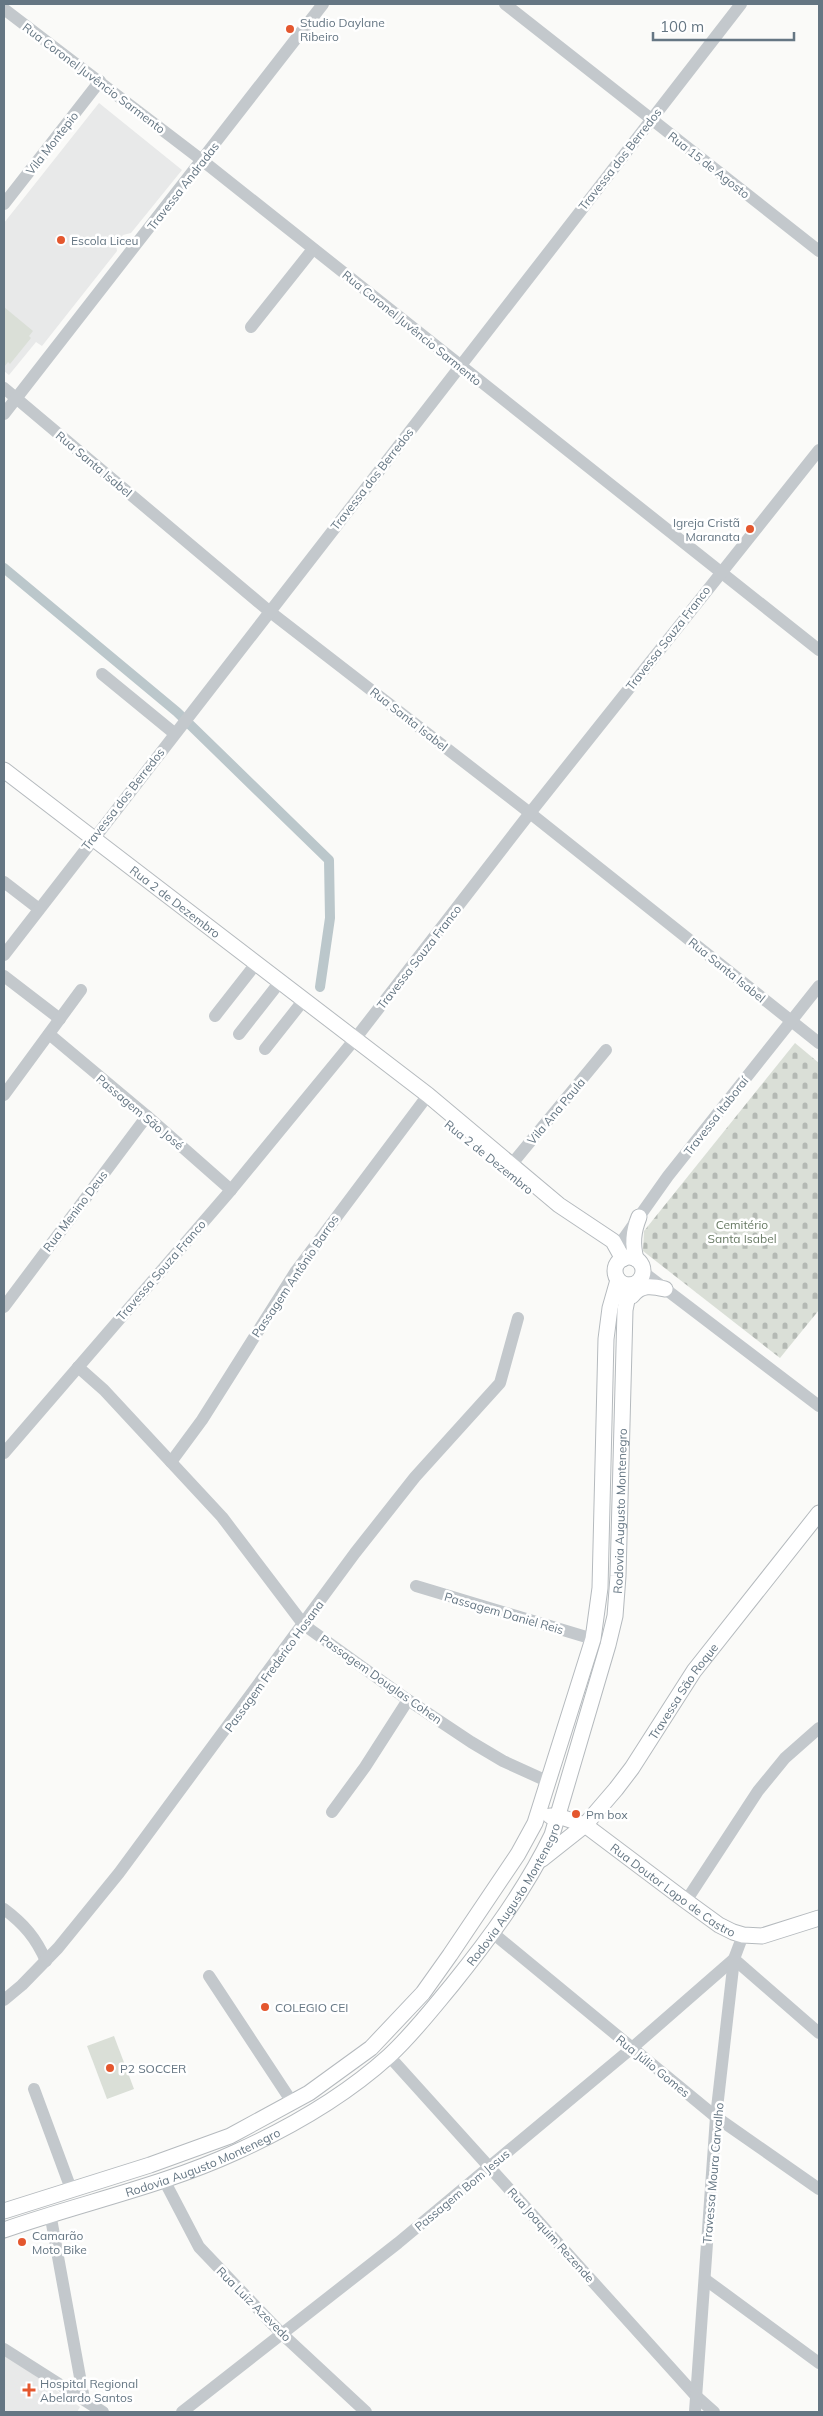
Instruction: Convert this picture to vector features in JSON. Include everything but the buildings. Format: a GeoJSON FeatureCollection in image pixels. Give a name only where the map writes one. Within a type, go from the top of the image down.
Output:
{"type":"FeatureCollection","features":[{"type":"Feature","properties":{"kind":"main road","name":"Rua 2 de Dezembro"},"geometry":{"type":"LineString","coordinates":[[4,770],[279,982],[425,1098],[508,1168],[613,1241],[630,1260]]}},
{"type":"Feature","properties":{"kind":"main road"},"geometry":{"type":"LineString","coordinates":[[630,1260],[616,1268],[624,1283],[637,1283],[630,1260],[639,1216]]}},
{"type":"Feature","properties":{"kind":"main road","name":"Rodovia Augusto Montenegro"},"geometry":{"type":"LineString","coordinates":[[4,2230],[50,2213],[164,2180],[236,2152],[317,2108],[389,2056],[494,1934],[539,1862],[558,1816],[615,1616],[618,1576],[625,1310],[624,1283]]}},
{"type":"Feature","properties":{"kind":"main road","name":"Rodovia Augusto Montenegro"},"geometry":{"type":"LineString","coordinates":[[4,2211],[150,2165],[230,2136],[292,2102],[341,2072],[371,2048],[423,1993],[476,1918],[518,1854],[535,1823],[593,1639],[600,1588],[606,1339],[610,1308],[624,1283]]}},
{"type":"Feature","properties":{"kind":"main road"},"geometry":{"type":"LineString","coordinates":[[625,1310],[631,1297],[640,1288],[650,1286],[665,1289]]}},
{"type":"Feature","properties":{"kind":"main road","name":"Travessa São Roque"},"geometry":{"type":"LineString","coordinates":[[539,1862],[585,1825],[632,1768],[694,1671],[819,1513]]}},
{"type":"Feature","properties":{"kind":"main road"},"geometry":{"type":"LineString","coordinates":[[535,1823],[548,1816],[558,1816]]}},
{"type":"Feature","properties":{"kind":"main road","name":"Rua Doutor Lopo de Castro"},"geometry":{"type":"LineString","coordinates":[[558,1816],[585,1825],[719,1925],[742,1935],[762,1936],[819,1918]]}},
{"type":"Feature","properties":{"kind":"main road"},"geometry":{"type":"LineString","coordinates":[[476,1918],[494,1934]]}},
{"type":"Feature","properties":{"kind":"main road"},"geometry":{"type":"LineString","coordinates":[[406,2010],[420,2022]]}},
{"type":"Feature","properties":{"kind":"main road"},"geometry":{"type":"LineString","coordinates":[[230,2136],[236,2152]]}},
{"type":"Feature","properties":{"kind":"street","name":"Travessa Andradas"},"geometry":{"type":"LineString","coordinates":[[4,414],[203,161],[323,4]]}},
{"type":"Feature","properties":{"kind":"street","name":"Rua 15 de Agosto"},"geometry":{"type":"LineString","coordinates":[[505,4],[819,251]]}},
{"type":"Feature","properties":{"kind":"street","name":"Travessa dos Berredos"},"geometry":{"type":"LineString","coordinates":[[4,955],[93,837],[741,4]]}},
{"type":"Feature","properties":{"kind":"street","name":"Rua Coronel Juvêncio Sarmento"},"geometry":{"type":"LineString","coordinates":[[4,9],[203,161],[819,650]]}},
{"type":"Feature","properties":{"kind":"street","name":"Vila Montepio"},"geometry":{"type":"LineString","coordinates":[[4,204],[100,81]]}},
{"type":"Feature","properties":{"kind":"street"},"geometry":{"type":"LineString","coordinates":[[251,326],[313,249]]}},
{"type":"Feature","properties":{"kind":"street","name":"Rua Santa Isabel"},"geometry":{"type":"LineString","coordinates":[[4,388],[269,611],[530,813],[819,1043]]}},
{"type":"Feature","properties":{"kind":"street","name":"Travessa Souza Franco"},"geometry":{"type":"LineString","coordinates":[[4,1453],[231,1190],[819,450]]}},
{"type":"Feature","properties":{"kind":"street"},"geometry":{"type":"LineString","coordinates":[[102,674],[174,733]]}},
{"type":"Feature","properties":{"kind":"street"},"geometry":{"type":"LineString","coordinates":[[4,882],[39,909]]}},
{"type":"Feature","properties":{"kind":"street"},"geometry":{"type":"LineString","coordinates":[[215,1016],[256,965]]}},
{"type":"Feature","properties":{"kind":"street"},"geometry":{"type":"LineString","coordinates":[[4,976],[60,1019]]}},
{"type":"Feature","properties":{"kind":"street"},"geometry":{"type":"LineString","coordinates":[[239,1034],[279,982]]}},
{"type":"Feature","properties":{"kind":"street","name":"Travessa Itaboraí"},"geometry":{"type":"LineString","coordinates":[[630,1260],[639,1216],[819,986]]}},
{"type":"Feature","properties":{"kind":"street"},"geometry":{"type":"LineString","coordinates":[[4,1095],[81,990]]}},
{"type":"Feature","properties":{"kind":"street"},"geometry":{"type":"LineString","coordinates":[[265,1050],[303,1001]]}},
{"type":"Feature","properties":{"kind":"street","name":"Passagem São José"},"geometry":{"type":"LineString","coordinates":[[49,1034],[147,1116],[231,1190]]}},
{"type":"Feature","properties":{"kind":"street","name":"Vila Ana Paula"},"geometry":{"type":"LineString","coordinates":[[508,1168],[606,1050]]}},
{"type":"Feature","properties":{"kind":"street","name":"Passagem Antônio Barros"},"geometry":{"type":"LineString","coordinates":[[170,1462],[202,1420],[296,1271],[425,1098]]}},
{"type":"Feature","properties":{"kind":"street","name":"Rua Menino Deus"},"geometry":{"type":"LineString","coordinates":[[4,1306],[147,1116]]}},
{"type":"Feature","properties":{"kind":"street","name":"Rua 2 de Dezembro"},"geometry":{"type":"LineString","coordinates":[[630,1260],[665,1289],[819,1406]]}},
{"type":"Feature","properties":{"kind":"street","name":"Passagem Frederico Hosana"},"geometry":{"type":"LineString","coordinates":[[4,2000],[46,1961],[125,1866],[356,1553],[415,1477],[500,1383],[518,1318]]}},
{"type":"Feature","properties":{"kind":"street","name":"Passagem Douglas Cohen"},"geometry":{"type":"LineString","coordinates":[[78,1367],[104,1390],[222,1517],[304,1625],[408,1700],[495,1756],[549,1782]]}},
{"type":"Feature","properties":{"kind":"street","name":"Passagem Daniel Reis"},"geometry":{"type":"LineString","coordinates":[[416,1586],[593,1639]]}},
{"type":"Feature","properties":{"kind":"street"},"geometry":{"type":"LineString","coordinates":[[332,1812],[365,1767],[408,1700]]}},
{"type":"Feature","properties":{"kind":"street"},"geometry":{"type":"LineString","coordinates":[[686,1901],[758,1791],[785,1758],[819,1728]]}},
{"type":"Feature","properties":{"kind":"street"},"geometry":{"type":"LineString","coordinates":[[4,1909],[25,1926],[35,1938],[46,1961]]}},
{"type":"Feature","properties":{"kind":"street","name":"Rua Júlio Gomes"},"geometry":{"type":"LineString","coordinates":[[494,1934],[716,2117],[819,2190]]}},
{"type":"Feature","properties":{"kind":"street","name":"Travessa Moura Carvalho"},"geometry":{"type":"LineString","coordinates":[[695,2412],[706,2280],[716,2117],[734,1959],[742,1935]]}},
{"type":"Feature","properties":{"kind":"street"},"geometry":{"type":"LineString","coordinates":[[734,1959],[819,2033]]}},
{"type":"Feature","properties":{"kind":"street","name":"Passagem Bom Jesus"},"geometry":{"type":"LineString","coordinates":[[182,2412],[398,2243],[632,2048],[734,1959]]}},
{"type":"Feature","properties":{"kind":"street"},"geometry":{"type":"LineString","coordinates":[[209,1976],[292,2102]]}},
{"type":"Feature","properties":{"kind":"street","name":"Rua Joaquim Rezende"},"geometry":{"type":"LineString","coordinates":[[389,2056],[696,2396],[714,2412]]}},
{"type":"Feature","properties":{"kind":"street"},"geometry":{"type":"LineString","coordinates":[[34,2089],[71,2189]]}},
{"type":"Feature","properties":{"kind":"street","name":"Rua Luiz Azevedo"},"geometry":{"type":"LineString","coordinates":[[164,2180],[199,2247],[282,2333],[366,2412]]}},
{"type":"Feature","properties":{"kind":"street"},"geometry":{"type":"LineString","coordinates":[[50,2213],[93,2407]]}},
{"type":"Feature","properties":{"kind":"street"},"geometry":{"type":"LineString","coordinates":[[706,2280],[819,2363]]}},
{"type":"Feature","properties":{"kind":"street"},"geometry":{"type":"LineString","coordinates":[[4,2350],[93,2407]]}},
{"type":"Feature","properties":{"kind":"shaded area","name":"Escola Liceu"},"geometry":{"type":"Polygon","coordinates":[[[99,103],[182,170],[131,233],[123,235],[116,244],[117,251],[42,346],[36,342],[9,375],[4,371],[4,223],[99,103]]]}},
{"type":"Feature","properties":{"kind":"shaded area","name":"Hospital Regional Abelardo Santos"},"geometry":{"type":"Polygon","coordinates":[[[4,2354],[80,2407],[77,2412],[4,2412],[4,2354]]]}},
{"type":"Feature","properties":{"kind":"green space"},"geometry":{"type":"Polygon","coordinates":[[[4,307],[33,331],[29,336],[31,338],[10,364],[8,362],[4,367],[4,307]]]}},
{"type":"Feature","properties":{"kind":"green space","name":"Cemitério Santa Isabel"},"geometry":{"type":"Polygon","coordinates":[[[795,1043],[819,1063],[819,1310],[780,1358],[643,1251],[644,1231],[795,1043]]]}},
{"type":"Feature","properties":{"kind":"green space","name":"P2 SOCCER"},"geometry":{"type":"Polygon","coordinates":[[[114,2036],[134,2089],[107,2099],[87,2046],[114,2036]]]}},
{"type":"Feature","properties":{"kind":"waterway"},"geometry":{"type":"LineString","coordinates":[[4,568],[177,712],[329,860],[330,918],[320,987]]}},
{"type":"Feature","properties":{"kind":"place","name":"Studio Daylane Ribeiro"},"geometry":{"type":"Point","coordinates":[290,29]}},
{"type":"Feature","properties":{"kind":"place","name":"Escola Liceu"},"geometry":{"type":"Point","coordinates":[61,240]}},
{"type":"Feature","properties":{"kind":"place","name":"Igreja Cristã Maranata"},"geometry":{"type":"Point","coordinates":[750,529]}},
{"type":"Feature","properties":{"kind":"place","name":"Pm box"},"geometry":{"type":"Point","coordinates":[576,1814]}},
{"type":"Feature","properties":{"kind":"place","name":"COLEGIO CEI"},"geometry":{"type":"Point","coordinates":[265,2007]}},
{"type":"Feature","properties":{"kind":"place","name":"P2 SOCCER"},"geometry":{"type":"Point","coordinates":[110,2068]}},
{"type":"Feature","properties":{"kind":"place","name":"Camarão Moto Bike"},"geometry":{"type":"Point","coordinates":[22,2242]}},
{"type":"Feature","properties":{"kind":"place","name":"Hospital Regional Abelardo Santos"},"geometry":{"type":"Point","coordinates":[29,2390]}}]}
